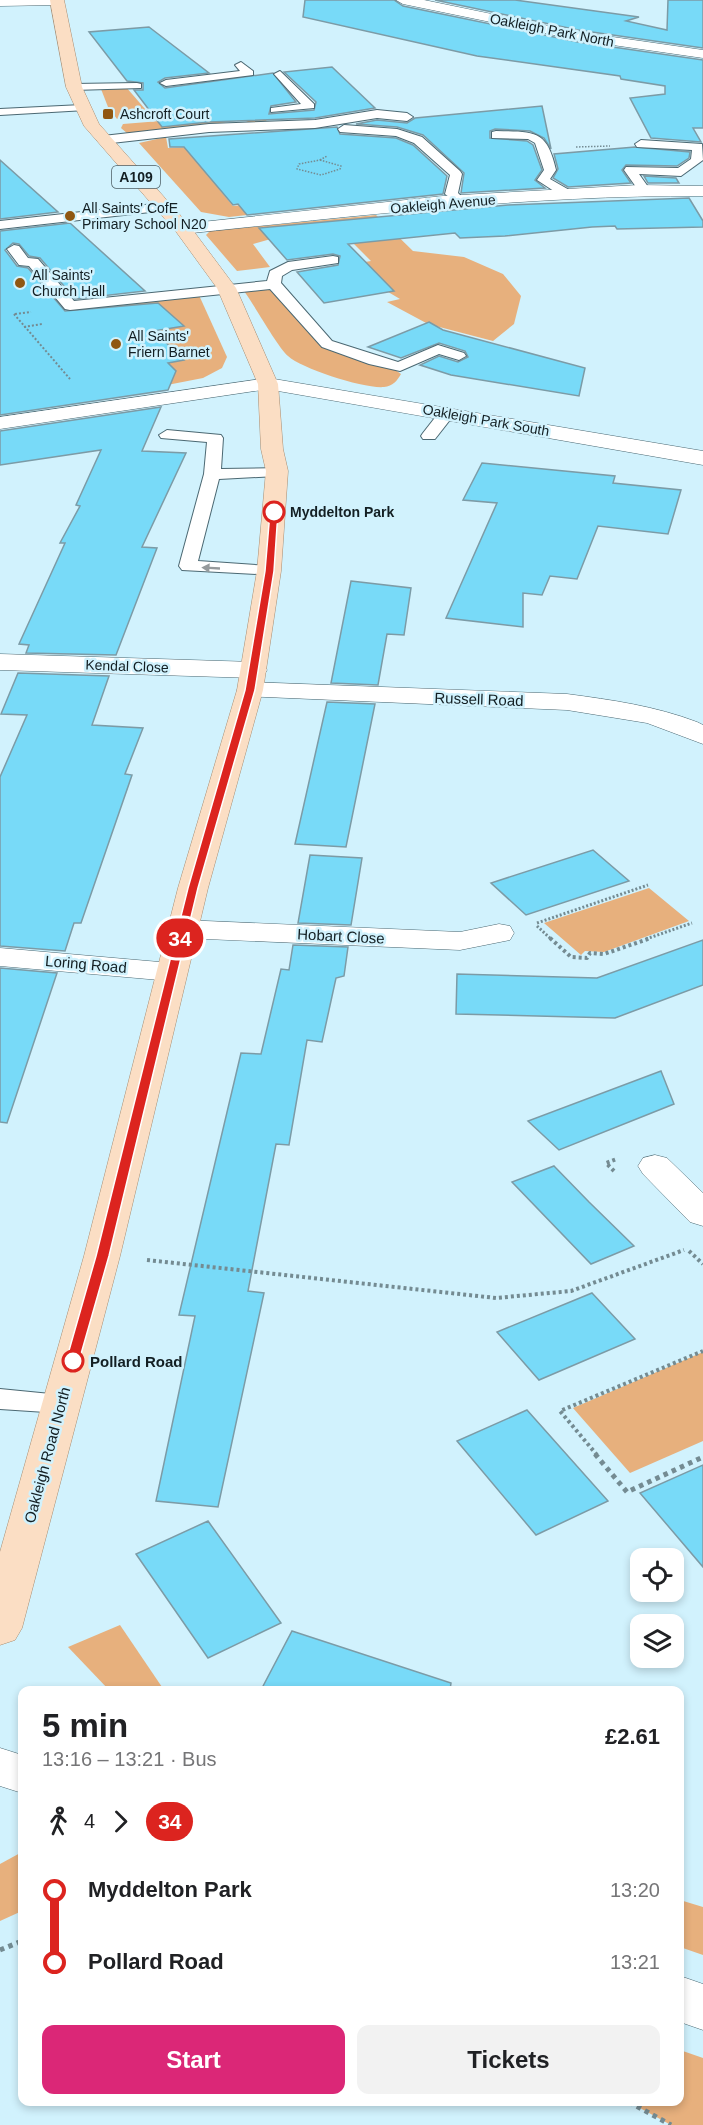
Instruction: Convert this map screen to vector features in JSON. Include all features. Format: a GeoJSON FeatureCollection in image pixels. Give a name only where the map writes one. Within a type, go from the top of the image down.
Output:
{"type":"FeatureCollection","features":[{"type":"Feature","properties":{"kind":"main road","name":"Oakleigh Road North"},"geometry":{"type":"LineString","coordinates":[[0,1628],[102,1256],[171,972],[252,680],[269,571],[277,471],[272,449],[268,384],[226,288],[183,229],[86,119],[74,87],[57,0]]}},
{"type":"Feature","properties":{"kind":"street"},"geometry":{"type":"LineString","coordinates":[[0,2],[57,0]]}},
{"type":"Feature","properties":{"kind":"street","name":"Oakleigh Park North"},"geometry":{"type":"LineString","coordinates":[[403,0],[578,36],[703,54]]}},
{"type":"Feature","properties":{"kind":"street","name":"Oakleigh Avenue"},"geometry":{"type":"LineString","coordinates":[[183,229],[460,201],[567,194],[703,191]]}},
{"type":"Feature","properties":{"kind":"street"},"geometry":{"type":"LineString","coordinates":[[0,423],[268,384]]}},
{"type":"Feature","properties":{"kind":"street","name":"Oakleigh Park South"},"geometry":{"type":"LineString","coordinates":[[268,384],[703,458]]}},
{"type":"Feature","properties":{"kind":"street","name":"Kendal Close"},"geometry":{"type":"LineString","coordinates":[[0,662],[252,680]]}},
{"type":"Feature","properties":{"kind":"street","name":"Russell Road"},"geometry":{"type":"LineString","coordinates":[[252,680],[567,702],[616,708],[662,719],[703,736]]}},
{"type":"Feature","properties":{"kind":"street","name":"Hobart Close"},"geometry":{"type":"LineString","coordinates":[[183,929],[460,941],[499,933]]}},
{"type":"Feature","properties":{"kind":"street","name":"Loring Road"},"geometry":{"type":"LineString","coordinates":[[0,957],[171,972]]}},
{"type":"Feature","properties":{"kind":"street"},"geometry":{"type":"LineString","coordinates":[[655,1166],[703,1214]]}},
{"type":"Feature","properties":{"kind":"street"},"geometry":{"type":"LineString","coordinates":[[0,1767],[18,1773]]}},
{"type":"Feature","properties":{"kind":"street"},"geometry":{"type":"LineString","coordinates":[[684,2000],[703,2007]]}},
{"type":"Feature","properties":{"kind":"lane"},"geometry":{"type":"LineString","coordinates":[[166,83],[249,73],[241,65]]}},
{"type":"Feature","properties":{"kind":"lane"},"geometry":{"type":"LineString","coordinates":[[260,111],[301,109],[310,106],[280,74]]}},
{"type":"Feature","properties":{"kind":"lane"},"geometry":{"type":"LineString","coordinates":[[74,87],[137,86]]}},
{"type":"Feature","properties":{"kind":"lane"},"geometry":{"type":"LineString","coordinates":[[0,112],[86,119],[112,124]]}},
{"type":"Feature","properties":{"kind":"lane"},"geometry":{"type":"LineString","coordinates":[[103,140],[209,128],[315,124],[377,114],[407,117]]}},
{"type":"Feature","properties":{"kind":"lane"},"geometry":{"type":"LineString","coordinates":[[192,117],[215,115]]}},
{"type":"Feature","properties":{"kind":"lane"},"geometry":{"type":"LineString","coordinates":[[315,124],[351,131],[397,133],[418,140],[456,174],[451,194],[460,201]]}},
{"type":"Feature","properties":{"kind":"lane"},"geometry":{"type":"LineString","coordinates":[[496,135],[527,136],[541,141],[550,170],[543,180],[567,194]]}},
{"type":"Feature","properties":{"kind":"lane"},"geometry":{"type":"LineString","coordinates":[[641,144],[698,147],[697,160],[681,172],[630,170],[645,191]]}},
{"type":"Feature","properties":{"kind":"lane"},"geometry":{"type":"LineString","coordinates":[[0,225],[163,207]]}},
{"type":"Feature","properties":{"kind":"lane"},"geometry":{"type":"LineString","coordinates":[[14,249],[24,262],[33,262],[70,306],[274,284]]}},
{"type":"Feature","properties":{"kind":"lane"},"geometry":{"type":"LineString","coordinates":[[333,260],[288,266],[275,274],[274,284],[327,344],[374,361],[400,367],[438,349],[459,356]]}},
{"type":"Feature","properties":{"kind":"lane"},"geometry":{"type":"LineString","coordinates":[[429,436],[447,413]]}},
{"type":"Feature","properties":{"kind":"lane"},"geometry":{"type":"LineString","coordinates":[[167,435],[215,438],[212,474],[188,566],[269,571]]}},
{"type":"Feature","properties":{"kind":"lane"},"geometry":{"type":"LineString","coordinates":[[212,474],[277,471]]}},
{"type":"Feature","properties":{"kind":"lane"},"geometry":{"type":"LineString","coordinates":[[0,1399],[61,1404]]}},
{"type":"Feature","properties":{"kind":"path"},"geometry":{"type":"LineString","coordinates":[[548,173],[567,166],[559,151],[572,147],[641,144]]}},
{"type":"Feature","properties":{"kind":"path"},"geometry":{"type":"LineString","coordinates":[[320,160],[341,165],[340,170],[321,175],[297,169],[303,162],[320,160]]}},
{"type":"Feature","properties":{"kind":"path"},"geometry":{"type":"LineString","coordinates":[[14,314],[96,409]]}},
{"type":"Feature","properties":{"kind":"path"},"geometry":{"type":"LineString","coordinates":[[648,885],[534,924],[571,957],[587,958],[590,953],[604,954],[692,923]]}},
{"type":"Feature","properties":{"kind":"path"},"geometry":{"type":"LineString","coordinates":[[102,1256],[496,1298],[571,1291],[605,1281],[687,1248],[695,1248]]}},
{"type":"Feature","properties":{"kind":"path"},"geometry":{"type":"LineString","coordinates":[[703,1351],[560,1411],[627,1492],[703,1457]]}},
{"type":"Feature","properties":{"kind":"path"},"geometry":{"type":"LineString","coordinates":[[0,1950],[18,1943]]}},
{"type":"Feature","properties":{"kind":"path"},"geometry":{"type":"LineString","coordinates":[[636,2106],[671,2125]]}},
{"type":"Feature","properties":{"kind":"shaded area"},"geometry":{"type":"Polygon","coordinates":[[[126,87],[152,117],[117,119],[108,107],[101,89],[126,87]]]}},
{"type":"Feature","properties":{"kind":"shaded area"},"geometry":{"type":"Polygon","coordinates":[[[258,113],[269,123],[252,124],[244,120],[128,134],[121,128],[123,124],[258,113]]]}},
{"type":"Feature","properties":{"kind":"shaded area"},"geometry":{"type":"Polygon","coordinates":[[[166,137],[168,148],[325,143],[332,178],[219,189],[233,206],[347,193],[375,201],[229,217],[201,212],[139,143],[166,137]]]}},
{"type":"Feature","properties":{"kind":"shaded area"},"geometry":{"type":"Polygon","coordinates":[[[376,215],[413,251],[464,257],[503,274],[521,296],[514,324],[493,341],[428,324],[387,302],[400,299],[368,280],[365,262],[371,261],[340,230],[292,233],[253,244],[270,267],[237,271],[206,235],[210,231],[376,215]]]}},
{"type":"Feature","properties":{"kind":"shaded area"},"geometry":{"type":"Polygon","coordinates":[[[272,286],[323,345],[394,369],[401,374],[398,379],[384,387],[363,385],[306,367],[288,356],[244,291],[272,286]]]}},
{"type":"Feature","properties":{"kind":"shaded area"},"geometry":{"type":"Polygon","coordinates":[[[198,293],[227,357],[222,368],[203,378],[162,386],[0,322],[198,293]]]}},
{"type":"Feature","properties":{"kind":"shaded area"},"geometry":{"type":"Polygon","coordinates":[[[649,888],[689,921],[604,952],[585,951],[581,955],[544,923],[649,888]]]}},
{"type":"Feature","properties":{"kind":"shaded area"},"geometry":{"type":"Polygon","coordinates":[[[703,1352],[703,1441],[630,1473],[573,1408],[703,1352]]]}},
{"type":"Feature","properties":{"kind":"shaded area"},"geometry":{"type":"Polygon","coordinates":[[[120,1625],[161,1686],[105,1686],[68,1647],[120,1625]]]}},
{"type":"Feature","properties":{"kind":"shaded area"},"geometry":{"type":"Polygon","coordinates":[[[18,1854],[18,1913],[0,1921],[0,1864],[18,1854]]]}},
{"type":"Feature","properties":{"kind":"shaded area"},"geometry":{"type":"Polygon","coordinates":[[[684,1901],[703,1907],[703,1955],[684,1948],[684,1901]]]}},
{"type":"Feature","properties":{"kind":"shaded area"},"geometry":{"type":"Polygon","coordinates":[[[684,2051],[703,2058],[703,2125],[671,2125],[636,2106],[684,2106],[684,2051]]]}},
{"type":"Feature","properties":{"kind":"building"},"geometry":{"type":"Polygon","coordinates":[[[305,0],[394,0],[403,6],[578,42],[703,60],[703,128],[693,128],[701,142],[651,138],[630,98],[665,94],[665,86],[621,79],[620,76],[477,56],[303,17],[305,0]]]}},
{"type":"Feature","properties":{"kind":"building"},"geometry":{"type":"Polygon","coordinates":[[[435,0],[515,0],[639,17],[626,21],[667,30],[668,0],[703,0],[703,48],[578,30],[435,0]]]}},
{"type":"Feature","properties":{"kind":"building"},"geometry":{"type":"Polygon","coordinates":[[[149,27],[209,73],[165,78],[158,82],[165,88],[273,73],[296,102],[271,106],[269,114],[314,110],[316,102],[284,72],[332,67],[375,108],[315,118],[209,122],[162,127],[134,90],[143,90],[143,83],[127,81],[89,32],[149,27]]]}},
{"type":"Feature","properties":{"kind":"building"},"geometry":{"type":"Polygon","coordinates":[[[542,106],[551,149],[544,138],[530,131],[495,129],[490,131],[490,138],[527,141],[533,145],[542,170],[535,180],[545,188],[461,193],[464,173],[423,135],[397,127],[356,124],[377,120],[407,123],[415,118],[542,106]]]}},
{"type":"Feature","properties":{"kind":"building"},"geometry":{"type":"Polygon","coordinates":[[[337,127],[340,134],[396,138],[413,145],[447,176],[443,194],[247,215],[238,204],[233,205],[184,147],[170,147],[169,139],[337,127]]]}},
{"type":"Feature","properties":{"kind":"building"},"geometry":{"type":"Polygon","coordinates":[[[635,147],[690,152],[689,158],[677,166],[626,165],[622,170],[631,183],[568,187],[553,178],[558,169],[554,154],[635,147]]]}},
{"type":"Feature","properties":{"kind":"building"},"geometry":{"type":"Polygon","coordinates":[[[0,160],[58,212],[0,219],[0,160]]]}},
{"type":"Feature","properties":{"kind":"building"},"geometry":{"type":"Polygon","coordinates":[[[644,176],[676,178],[679,183],[648,183],[644,176]]]}},
{"type":"Feature","properties":{"kind":"building"},"geometry":{"type":"Polygon","coordinates":[[[689,198],[703,221],[703,227],[617,229],[615,226],[592,227],[460,238],[455,233],[348,244],[394,291],[324,303],[297,272],[338,265],[340,256],[333,254],[287,260],[259,228],[508,205],[689,198]]]}},
{"type":"Feature","properties":{"kind":"building"},"geometry":{"type":"Polygon","coordinates":[[[70,223],[145,291],[75,299],[40,258],[29,256],[19,244],[13,243],[5,250],[17,266],[28,268],[65,311],[158,303],[184,326],[154,331],[184,360],[168,363],[176,371],[168,390],[0,415],[0,231],[70,223]]]}},
{"type":"Feature","properties":{"kind":"building"},"geometry":{"type":"Polygon","coordinates":[[[429,322],[443,330],[585,368],[579,396],[451,375],[420,365],[439,356],[458,362],[468,357],[465,351],[439,343],[401,358],[368,347],[429,322]]]}},
{"type":"Feature","properties":{"kind":"building"},"geometry":{"type":"Polygon","coordinates":[[[161,407],[142,451],[186,453],[142,547],[157,548],[116,655],[26,653],[29,645],[19,644],[65,543],[60,543],[80,506],[76,505],[101,450],[0,465],[0,431],[161,407]]]}},
{"type":"Feature","properties":{"kind":"building"},"geometry":{"type":"Polygon","coordinates":[[[482,463],[615,476],[613,483],[681,490],[668,534],[598,526],[577,579],[550,576],[542,595],[523,593],[523,627],[446,618],[497,503],[463,500],[482,463]]]}},
{"type":"Feature","properties":{"kind":"building"},"geometry":{"type":"Polygon","coordinates":[[[351,581],[411,588],[404,635],[387,634],[378,685],[331,683],[351,581]]]}},
{"type":"Feature","properties":{"kind":"building"},"geometry":{"type":"Polygon","coordinates":[[[18,673],[109,676],[92,725],[143,728],[125,774],[132,775],[81,923],[74,923],[65,951],[0,946],[0,777],[27,715],[1,714],[18,673]]]}},
{"type":"Feature","properties":{"kind":"building"},"geometry":{"type":"Polygon","coordinates":[[[327,702],[375,704],[346,847],[295,844],[327,702]]]}},
{"type":"Feature","properties":{"kind":"building"},"geometry":{"type":"Polygon","coordinates":[[[593,850],[629,881],[526,915],[491,883],[593,850]]]}},
{"type":"Feature","properties":{"kind":"building"},"geometry":{"type":"Polygon","coordinates":[[[310,855],[362,858],[351,925],[298,923],[310,855]]]}},
{"type":"Feature","properties":{"kind":"building"},"geometry":{"type":"Polygon","coordinates":[[[703,940],[703,985],[615,1018],[456,1014],[457,974],[597,978],[703,940]]]}},
{"type":"Feature","properties":{"kind":"building"},"geometry":{"type":"Polygon","coordinates":[[[293,945],[348,947],[344,976],[336,978],[322,1042],[307,1040],[289,1145],[276,1144],[248,1291],[264,1293],[218,1507],[156,1501],[195,1316],[179,1315],[241,1053],[261,1054],[281,969],[289,970],[293,945]]]}},
{"type":"Feature","properties":{"kind":"building"},"geometry":{"type":"Polygon","coordinates":[[[0,968],[57,973],[7,1123],[0,1122],[0,968]]]}},
{"type":"Feature","properties":{"kind":"building"},"geometry":{"type":"Polygon","coordinates":[[[661,1071],[674,1104],[559,1150],[528,1121],[661,1071]]]}},
{"type":"Feature","properties":{"kind":"building"},"geometry":{"type":"Polygon","coordinates":[[[554,1166],[634,1246],[591,1264],[512,1182],[554,1166]]]}},
{"type":"Feature","properties":{"kind":"building"},"geometry":{"type":"Polygon","coordinates":[[[592,1293],[635,1339],[539,1380],[497,1332],[592,1293]]]}},
{"type":"Feature","properties":{"kind":"building"},"geometry":{"type":"Polygon","coordinates":[[[527,1410],[608,1501],[536,1535],[457,1441],[527,1410]]]}},
{"type":"Feature","properties":{"kind":"building"},"geometry":{"type":"Polygon","coordinates":[[[703,1465],[703,1567],[640,1493],[703,1465]]]}},
{"type":"Feature","properties":{"kind":"building"},"geometry":{"type":"Polygon","coordinates":[[[208,1521],[281,1623],[208,1658],[136,1554],[208,1521]]]}},
{"type":"Feature","properties":{"kind":"building"},"geometry":{"type":"Polygon","coordinates":[[[292,1631],[451,1683],[451,1686],[263,1686],[292,1631]]]}},
{"type":"Feature","properties":{"kind":"bus line","name":"34"},"geometry":{"type":"LineString","coordinates":[[73,1361],[102,1256],[193,888],[250,690],[269,571],[274,512]]}},
{"type":"Feature","properties":{"kind":"place","name":"Ashcroft Court"},"geometry":{"type":"Point","coordinates":[108,114]}},
{"type":"Feature","properties":{"kind":"place","name":"All Saints' CofE Primary School N20"},"geometry":{"type":"Point","coordinates":[70,216]}},
{"type":"Feature","properties":{"kind":"place","name":"All Saints' Church Hall"},"geometry":{"type":"Point","coordinates":[20,283]}},
{"type":"Feature","properties":{"kind":"place","name":"All Saints' Friern Barnet"},"geometry":{"type":"Point","coordinates":[116,344]}},
{"type":"Feature","properties":{"kind":"place","name":"Myddelton Park"},"geometry":{"type":"Point","coordinates":[274,512]}},
{"type":"Feature","properties":{"kind":"place","name":"Pollard Road"},"geometry":{"type":"Point","coordinates":[73,1361]}}]}
